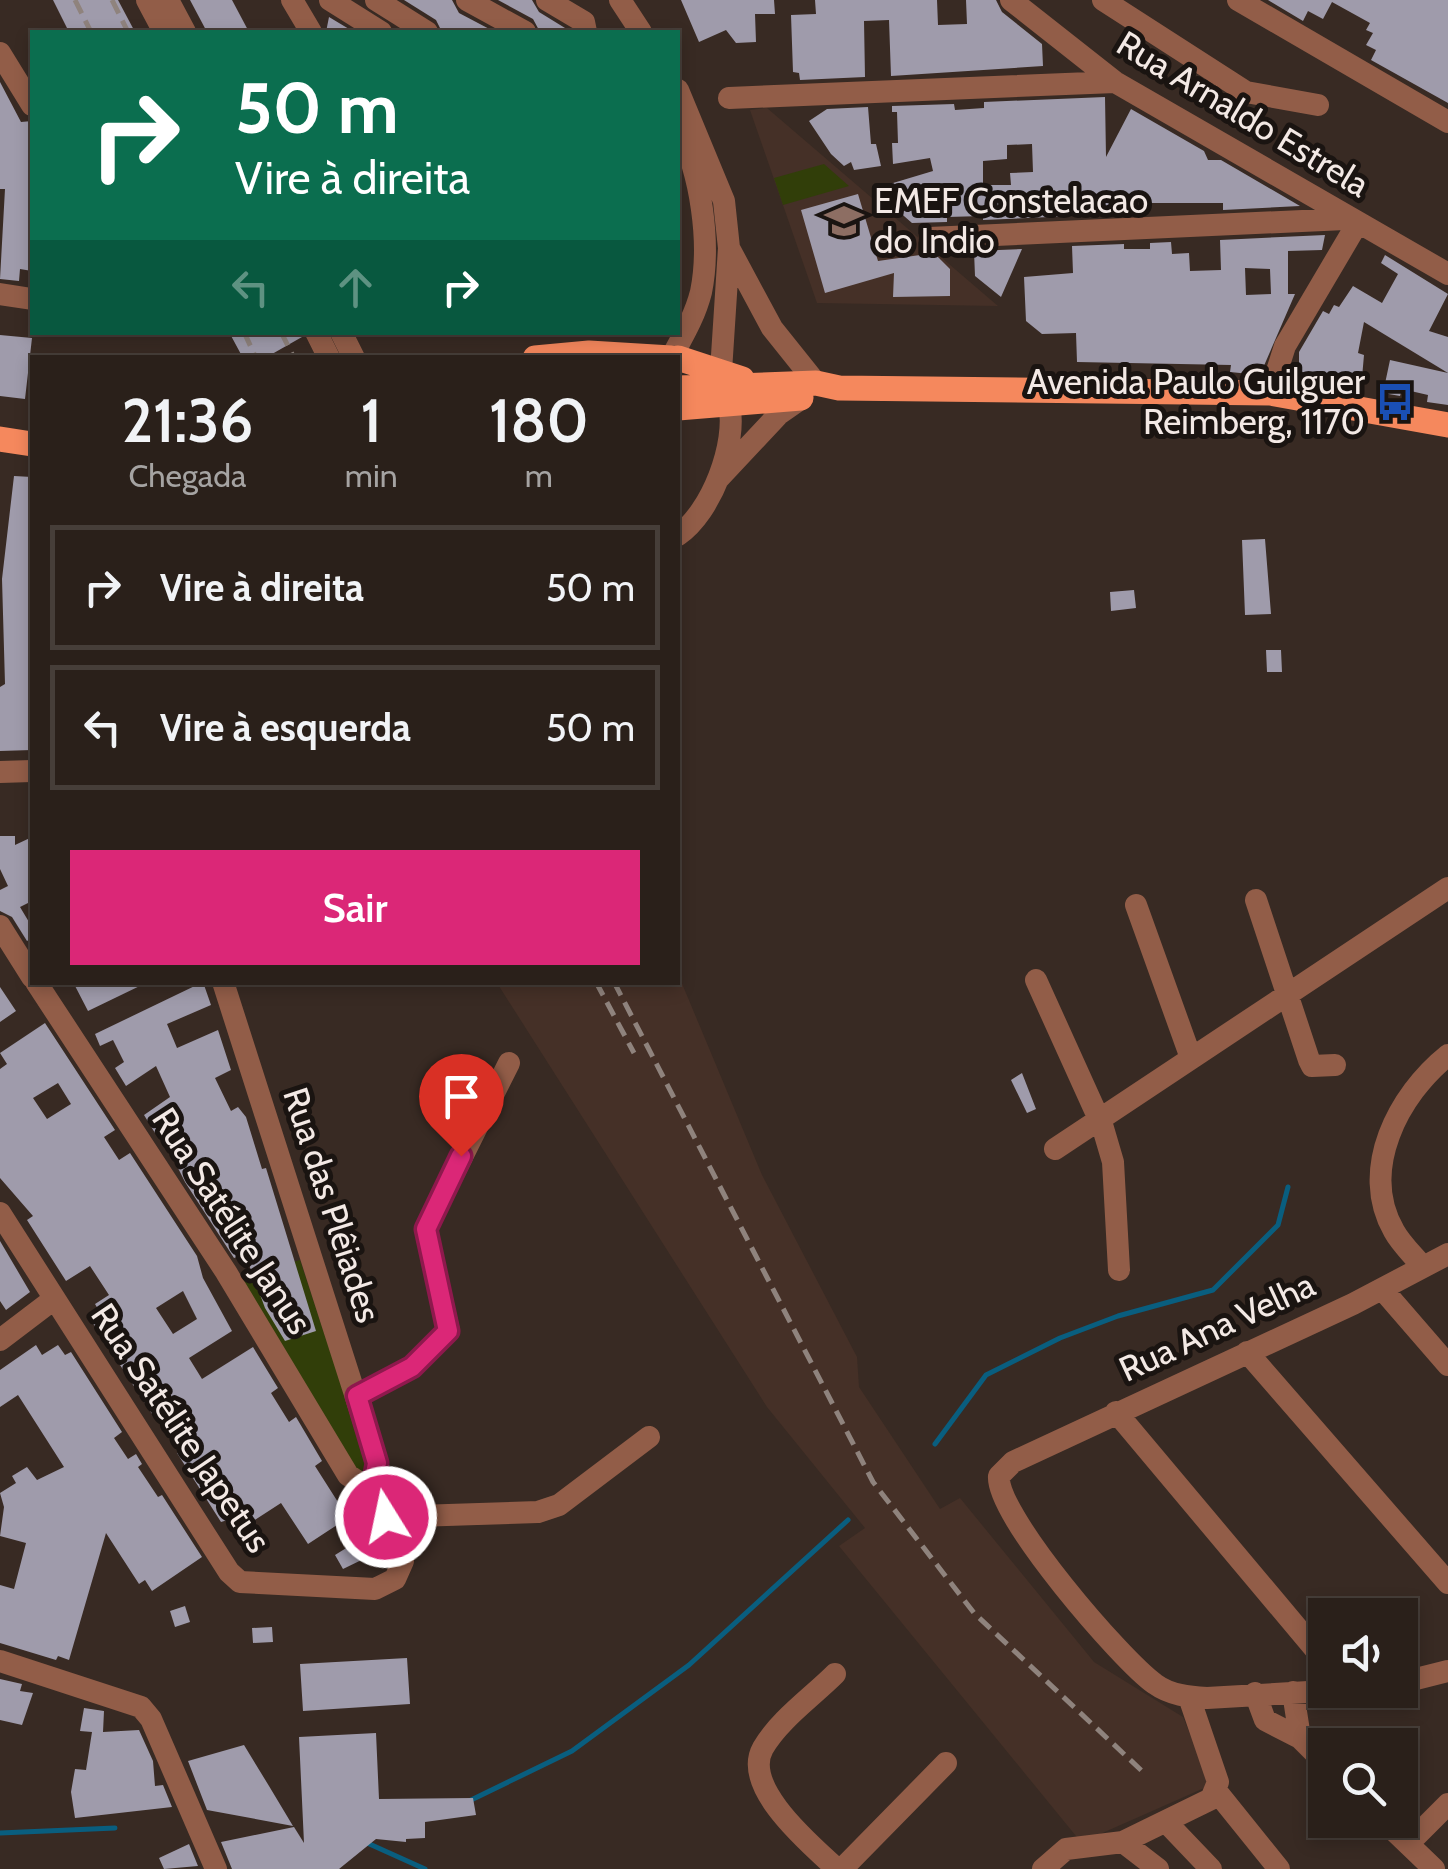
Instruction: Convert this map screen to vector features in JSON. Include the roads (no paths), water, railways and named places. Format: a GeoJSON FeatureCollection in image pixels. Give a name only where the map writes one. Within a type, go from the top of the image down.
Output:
{"type":"FeatureCollection","features":[{"type":"Feature","properties":{"kind":"main road"},"geometry":{"type":"LineString","coordinates":[[598,355],[654,355]]}},
{"type":"Feature","properties":{"kind":"main road"},"geometry":{"type":"LineString","coordinates":[[680,361],[725,387]]}},
{"type":"Feature","properties":{"kind":"main road"},"geometry":{"type":"LineString","coordinates":[[680,407],[725,387],[756,384],[819,390]]}},
{"type":"Feature","properties":{"kind":"main road"},"geometry":{"type":"LineString","coordinates":[[680,388],[1270,393],[1448,425]]}},
{"type":"Feature","properties":{"kind":"main road"},"geometry":{"type":"LineString","coordinates":[[0,440],[30,444]]}},
{"type":"Feature","properties":{"kind":"street"},"geometry":{"type":"LineString","coordinates":[[147,0],[163,30]]}},
{"type":"Feature","properties":{"kind":"street"},"geometry":{"type":"LineString","coordinates":[[168,0],[184,30]]}},
{"type":"Feature","properties":{"kind":"street"},"geometry":{"type":"LineString","coordinates":[[292,0],[310,30]]}},
{"type":"Feature","properties":{"kind":"street"},"geometry":{"type":"LineString","coordinates":[[330,0],[379,30]]}},
{"type":"Feature","properties":{"kind":"street"},"geometry":{"type":"LineString","coordinates":[[376,0],[424,30]]}},
{"type":"Feature","properties":{"kind":"street"},"geometry":{"type":"LineString","coordinates":[[467,0],[521,30]]}},
{"type":"Feature","properties":{"kind":"street"},"geometry":{"type":"LineString","coordinates":[[547,0],[584,22],[586,30]]}},
{"type":"Feature","properties":{"kind":"street"},"geometry":{"type":"LineString","coordinates":[[619,0],[629,30]]}},
{"type":"Feature","properties":{"kind":"street"},"geometry":{"type":"LineString","coordinates":[[619,0],[640,30]]}},
{"type":"Feature","properties":{"kind":"street","name":"Rua Arnaldo Estrela"},"geometry":{"type":"LineString","coordinates":[[1011,0],[1115,82],[1448,274]]}},
{"type":"Feature","properties":{"kind":"street"},"geometry":{"type":"LineString","coordinates":[[1103,0],[1246,92],[1318,105]]}},
{"type":"Feature","properties":{"kind":"street"},"geometry":{"type":"LineString","coordinates":[[1238,0],[1448,122]]}},
{"type":"Feature","properties":{"kind":"street"},"geometry":{"type":"LineString","coordinates":[[0,53],[30,102]]}},
{"type":"Feature","properties":{"kind":"street"},"geometry":{"type":"LineString","coordinates":[[729,98],[1115,82]]}},
{"type":"Feature","properties":{"kind":"street"},"geometry":{"type":"LineString","coordinates":[[680,95],[724,201],[729,248],[725,387],[733,420],[716,480],[692,526],[680,535]]}},
{"type":"Feature","properties":{"kind":"street"},"geometry":{"type":"LineString","coordinates":[[675,355],[702,289],[702,221],[696,177],[680,134]]}},
{"type":"Feature","properties":{"kind":"street"},"geometry":{"type":"LineString","coordinates":[[929,238],[1352,222]]}},
{"type":"Feature","properties":{"kind":"street"},"geometry":{"type":"LineString","coordinates":[[1270,393],[1284,346],[1352,222]]}},
{"type":"Feature","properties":{"kind":"street"},"geometry":{"type":"LineString","coordinates":[[716,480],[778,414],[819,390],[772,328],[729,248]]}},
{"type":"Feature","properties":{"kind":"street"},"geometry":{"type":"LineString","coordinates":[[0,294],[30,299]]}},
{"type":"Feature","properties":{"kind":"street"},"geometry":{"type":"LineString","coordinates":[[0,772],[30,771]]}},
{"type":"Feature","properties":{"kind":"street"},"geometry":{"type":"LineString","coordinates":[[1055,1148],[1448,888]]}},
{"type":"Feature","properties":{"kind":"street"},"geometry":{"type":"LineString","coordinates":[[1256,900],[1312,1066],[1336,1065]]}},
{"type":"Feature","properties":{"kind":"street"},"geometry":{"type":"LineString","coordinates":[[1136,905],[1191,1058]]}},
{"type":"Feature","properties":{"kind":"street","name":"Rua Satélite Janus"},"geometry":{"type":"LineString","coordinates":[[0,926],[30,974]]}},
{"type":"Feature","properties":{"kind":"street"},"geometry":{"type":"LineString","coordinates":[[1036,980],[1100,1119],[1112,1162],[1119,1270]]}},
{"type":"Feature","properties":{"kind":"street","name":"Rua Satélite Janus"},"geometry":{"type":"LineString","coordinates":[[37,985],[226,1272],[348,1474],[372,1491]]}},
{"type":"Feature","properties":{"kind":"street","name":"Rua das Plêiades"},"geometry":{"type":"LineString","coordinates":[[224,985],[377,1463],[372,1491],[403,1561]]}},
{"type":"Feature","properties":{"kind":"street"},"geometry":{"type":"LineString","coordinates":[[1423,1267],[1394,1232],[1380,1197],[1378,1164],[1400,1111],[1448,1055]]}},
{"type":"Feature","properties":{"kind":"street"},"geometry":{"type":"LineString","coordinates":[[357,1396],[412,1367],[448,1331],[426,1229],[509,1064]]}},
{"type":"Feature","properties":{"kind":"street","name":"Rua Satélite Japetus"},"geometry":{"type":"LineString","coordinates":[[0,1213],[229,1572],[240,1582],[375,1589],[395,1579],[403,1561]]}},
{"type":"Feature","properties":{"kind":"street","name":"Rua Ana Velha"},"geometry":{"type":"LineString","coordinates":[[1189,1697],[1156,1685],[1122,1653],[1034,1547],[1002,1494],[999,1476],[1014,1462],[1383,1290],[1448,1254]]}},
{"type":"Feature","properties":{"kind":"street"},"geometry":{"type":"LineString","coordinates":[[1383,1290],[1448,1366]]}},
{"type":"Feature","properties":{"kind":"street"},"geometry":{"type":"LineString","coordinates":[[0,1340],[54,1299]]}},
{"type":"Feature","properties":{"kind":"street"},"geometry":{"type":"LineString","coordinates":[[1248,1352],[1448,1583]]}},
{"type":"Feature","properties":{"kind":"street"},"geometry":{"type":"LineString","coordinates":[[1116,1412],[1308,1641]]}},
{"type":"Feature","properties":{"kind":"street"},"geometry":{"type":"LineString","coordinates":[[386,1517],[538,1512],[559,1505],[649,1437]]}},
{"type":"Feature","properties":{"kind":"street"},"geometry":{"type":"LineString","coordinates":[[0,1661],[141,1707],[150,1719],[216,1869]]}},
{"type":"Feature","properties":{"kind":"street"},"geometry":{"type":"LineString","coordinates":[[1418,1678],[1448,1671]]}},
{"type":"Feature","properties":{"kind":"street"},"geometry":{"type":"LineString","coordinates":[[835,1674],[774,1733],[758,1761],[761,1782],[772,1800],[839,1869],[946,1762]]}},
{"type":"Feature","properties":{"kind":"street"},"geometry":{"type":"LineString","coordinates":[[1043,1869],[1066,1850],[1123,1842],[1168,1824],[1216,1792],[1218,1782],[1189,1697],[1308,1691]]}},
{"type":"Feature","properties":{"kind":"street"},"geometry":{"type":"LineString","coordinates":[[1293,1692],[1300,1738]]}},
{"type":"Feature","properties":{"kind":"street"},"geometry":{"type":"LineString","coordinates":[[1255,1693],[1265,1720],[1308,1746]]}},
{"type":"Feature","properties":{"kind":"street"},"geometry":{"type":"LineString","coordinates":[[1216,1792],[1279,1869]]}},
{"type":"Feature","properties":{"kind":"street"},"geometry":{"type":"LineString","coordinates":[[1408,1844],[1448,1804]]}},
{"type":"Feature","properties":{"kind":"street"},"geometry":{"type":"LineString","coordinates":[[1168,1824],[1210,1869]]}},
{"type":"Feature","properties":{"kind":"street"},"geometry":{"type":"LineString","coordinates":[[1402,1838],[1434,1869]]}},
{"type":"Feature","properties":{"kind":"street"},"geometry":{"type":"LineString","coordinates":[[1123,1842],[1158,1869]]}},
{"type":"Feature","properties":{"kind":"waterway"},"geometry":{"type":"LineString","coordinates":[[935,1444],[986,1375],[1060,1338],[1118,1316],[1213,1290],[1278,1225],[1288,1187]]}},
{"type":"Feature","properties":{"kind":"waterway"},"geometry":{"type":"LineString","coordinates":[[467,1802],[572,1751],[689,1665],[848,1520]]}},
{"type":"Feature","properties":{"kind":"waterway"},"geometry":{"type":"LineString","coordinates":[[0,1833],[115,1828]]}},
{"type":"Feature","properties":{"kind":"waterway"},"geometry":{"type":"LineString","coordinates":[[365,1842],[425,1869]]}},
{"type":"Feature","properties":{"kind":"railway"},"geometry":{"type":"LineString","coordinates":[[75,0],[90,30]]}},
{"type":"Feature","properties":{"kind":"railway"},"geometry":{"type":"LineString","coordinates":[[112,0],[127,30]]}},
{"type":"Feature","properties":{"kind":"railway"},"geometry":{"type":"LineString","coordinates":[[245,335],[255,355]]}},
{"type":"Feature","properties":{"kind":"railway"},"geometry":{"type":"LineString","coordinates":[[282,335],[292,355]]}},
{"type":"Feature","properties":{"kind":"railway"},"geometry":{"type":"LineString","coordinates":[[598,985],[634,1053]]}},
{"type":"Feature","properties":{"kind":"railway"},"geometry":{"type":"LineString","coordinates":[[616,985],[873,1482],[974,1613],[1142,1771]]}},
{"type":"Feature","properties":{"kind":"place","name":"EMEF Constelacao do Indio"},"geometry":{"type":"Point","coordinates":[844,221]}},
{"type":"Feature","properties":{"kind":"place","name":"Avenida Paulo Guilguer Reimberg, 1170"},"geometry":{"type":"Point","coordinates":[1395,402]}}]}
